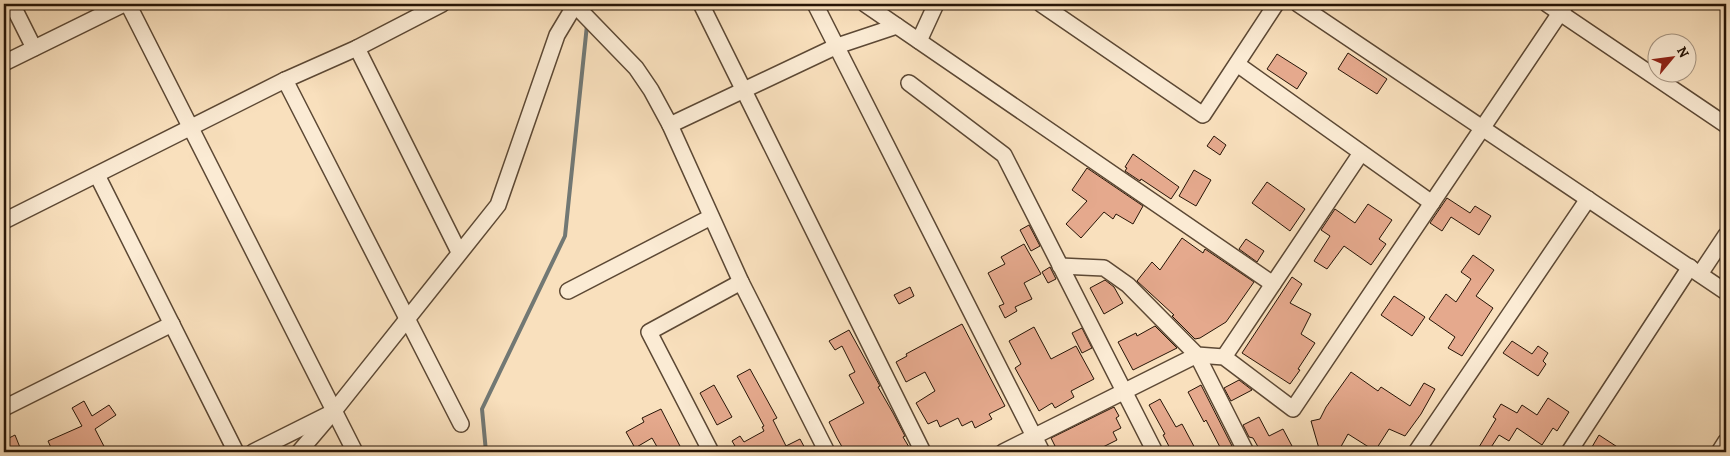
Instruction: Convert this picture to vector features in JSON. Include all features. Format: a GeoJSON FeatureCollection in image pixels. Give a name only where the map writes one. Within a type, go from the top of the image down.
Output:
{"type":"FeatureCollection","features":[{"type":"Feature","properties":{"kind":"street"},"geometry":{"type":"LineString","coordinates":[[12,4],[34,48]]}},
{"type":"Feature","properties":{"kind":"street"},"geometry":{"type":"LineString","coordinates":[[4,63],[124,4]]}},
{"type":"Feature","properties":{"kind":"street"},"geometry":{"type":"LineString","coordinates":[[128,4],[355,452]]}},
{"type":"Feature","properties":{"kind":"street"},"geometry":{"type":"LineString","coordinates":[[4,221],[285,80],[357,48],[442,4]]}},
{"type":"Feature","properties":{"kind":"street"},"geometry":{"type":"LineString","coordinates":[[701,4],[923,452]]}},
{"type":"Feature","properties":{"kind":"street"},"geometry":{"type":"LineString","coordinates":[[815,4],[1042,452]]}},
{"type":"Feature","properties":{"kind":"street"},"geometry":{"type":"LineString","coordinates":[[865,4],[1273,284]]}},
{"type":"Feature","properties":{"kind":"street"},"geometry":{"type":"LineString","coordinates":[[918,41],[936,4]]}},
{"type":"Feature","properties":{"kind":"street"},"geometry":{"type":"LineString","coordinates":[[1041,4],[1203,115],[1276,4]]}},
{"type":"Feature","properties":{"kind":"street"},"geometry":{"type":"LineString","coordinates":[[1298,4],[1726,292]]}},
{"type":"Feature","properties":{"kind":"street"},"geometry":{"type":"LineString","coordinates":[[1547,4],[1563,8],[1726,125]]}},
{"type":"Feature","properties":{"kind":"street"},"geometry":{"type":"LineString","coordinates":[[299,452],[334,411],[498,205],[557,35],[576,7],[611,41],[641,75],[651,90],[670,125],[741,282],[827,452]]}},
{"type":"Feature","properties":{"kind":"street"},"geometry":{"type":"LineString","coordinates":[[1003,452],[1197,355],[1224,356],[1293,409],[1563,8]]}},
{"type":"Feature","properties":{"kind":"street"},"geometry":{"type":"LineString","coordinates":[[670,125],[837,46],[897,26]]}},
{"type":"Feature","properties":{"kind":"street"},"geometry":{"type":"LineString","coordinates":[[357,48],[459,252]]}},
{"type":"Feature","properties":{"kind":"street"},"geometry":{"type":"LineString","coordinates":[[1237,64],[1432,203]]}},
{"type":"Feature","properties":{"kind":"street"},"geometry":{"type":"LineString","coordinates":[[285,80],[461,424]]}},
{"type":"Feature","properties":{"kind":"street"},"geometry":{"type":"LineString","coordinates":[[909,83],[1004,154],[1155,452]]}},
{"type":"Feature","properties":{"kind":"street"},"geometry":{"type":"LineString","coordinates":[[1224,356],[1361,153]]}},
{"type":"Feature","properties":{"kind":"street"},"geometry":{"type":"LineString","coordinates":[[97,175],[236,452]]}},
{"type":"Feature","properties":{"kind":"street"},"geometry":{"type":"LineString","coordinates":[[1416,452],[1588,199]]}},
{"type":"Feature","properties":{"kind":"street"},"geometry":{"type":"LineString","coordinates":[[568,291],[711,217]]}},
{"type":"Feature","properties":{"kind":"street"},"geometry":{"type":"LineString","coordinates":[[1569,452],[1695,271],[1726,235]]}},
{"type":"Feature","properties":{"kind":"street"},"geometry":{"type":"LineString","coordinates":[[1060,266],[1104,268],[1128,285],[1197,355],[1246,452]]}},
{"type":"Feature","properties":{"kind":"street"},"geometry":{"type":"LineString","coordinates":[[711,452],[649,332],[741,282]]}},
{"type":"Feature","properties":{"kind":"street"},"geometry":{"type":"LineString","coordinates":[[4,408],[172,324]]}},
{"type":"Feature","properties":{"kind":"street"},"geometry":{"type":"LineString","coordinates":[[253,452],[334,411]]}},
{"type":"Feature","properties":{"kind":"street"},"geometry":{"type":"LineString","coordinates":[[1718,452],[1726,441]]}},
{"type":"Feature","properties":{"kind":"building"},"geometry":{"type":"Polygon","coordinates":[[[1348,53],[1387,79],[1377,94],[1338,69],[1348,53]]]}},
{"type":"Feature","properties":{"kind":"building"},"geometry":{"type":"Polygon","coordinates":[[[1277,54],[1307,73],[1297,89],[1267,69],[1277,54]]]}},
{"type":"Feature","properties":{"kind":"building"},"geometry":{"type":"Polygon","coordinates":[[[1214,136],[1226,145],[1220,155],[1207,146],[1214,136]]]}},
{"type":"Feature","properties":{"kind":"building"},"geometry":{"type":"Polygon","coordinates":[[[1133,154],[1179,187],[1171,199],[1125,171],[1127,168],[1125,167],[1133,154]]]}},
{"type":"Feature","properties":{"kind":"building"},"geometry":{"type":"Polygon","coordinates":[[[1087,168],[1143,206],[1133,224],[1116,214],[1113,219],[1104,212],[1081,238],[1066,224],[1087,201],[1072,190],[1087,168]]]}},
{"type":"Feature","properties":{"kind":"building"},"geometry":{"type":"Polygon","coordinates":[[[1194,170],[1211,180],[1196,206],[1179,196],[1194,170]]]}},
{"type":"Feature","properties":{"kind":"building"},"geometry":{"type":"Polygon","coordinates":[[[1267,182],[1305,209],[1290,231],[1252,203],[1267,182]]]}},
{"type":"Feature","properties":{"kind":"building"},"geometry":{"type":"Polygon","coordinates":[[[1447,198],[1470,213],[1475,206],[1491,216],[1479,235],[1451,217],[1442,231],[1430,223],[1447,198]]]}},
{"type":"Feature","properties":{"kind":"building"},"geometry":{"type":"Polygon","coordinates":[[[1368,204],[1392,220],[1379,239],[1386,244],[1371,265],[1344,246],[1327,269],[1314,261],[1330,236],[1321,230],[1335,209],[1355,223],[1368,204]]]}},
{"type":"Feature","properties":{"kind":"building"},"geometry":{"type":"Polygon","coordinates":[[[1029,225],[1040,246],[1031,251],[1020,230],[1029,225]]]}},
{"type":"Feature","properties":{"kind":"building"},"geometry":{"type":"Polygon","coordinates":[[[1182,238],[1203,253],[1205,249],[1254,282],[1226,322],[1200,338],[1195,339],[1172,316],[1174,315],[1137,281],[1152,262],[1160,270],[1182,238]]]}},
{"type":"Feature","properties":{"kind":"building"},"geometry":{"type":"Polygon","coordinates":[[[1246,239],[1264,251],[1257,262],[1239,249],[1246,239]]]}},
{"type":"Feature","properties":{"kind":"building"},"geometry":{"type":"Polygon","coordinates":[[[1024,244],[1041,274],[1024,283],[1032,299],[1015,307],[1017,311],[1005,318],[999,306],[1004,304],[988,273],[1005,264],[1001,257],[1024,244]]]}},
{"type":"Feature","properties":{"kind":"building"},"geometry":{"type":"Polygon","coordinates":[[[1473,255],[1494,270],[1476,296],[1493,308],[1462,356],[1448,348],[1455,337],[1429,319],[1446,294],[1456,302],[1471,279],[1461,272],[1473,255]]]}},
{"type":"Feature","properties":{"kind":"building"},"geometry":{"type":"Polygon","coordinates":[[[1050,267],[1056,279],[1048,283],[1042,272],[1050,267]]]}},
{"type":"Feature","properties":{"kind":"building"},"geometry":{"type":"Polygon","coordinates":[[[1292,277],[1302,284],[1290,303],[1311,314],[1301,334],[1315,343],[1290,384],[1242,353],[1292,277]]]}},
{"type":"Feature","properties":{"kind":"building"},"geometry":{"type":"Polygon","coordinates":[[[1105,280],[1114,287],[1123,303],[1104,314],[1090,288],[1105,280]]]}},
{"type":"Feature","properties":{"kind":"building"},"geometry":{"type":"Polygon","coordinates":[[[910,287],[914,296],[899,304],[894,295],[910,287]]]}},
{"type":"Feature","properties":{"kind":"building"},"geometry":{"type":"Polygon","coordinates":[[[1394,296],[1425,317],[1412,336],[1381,315],[1394,296]]]}},
{"type":"Feature","properties":{"kind":"building"},"geometry":{"type":"Polygon","coordinates":[[[962,324],[1005,406],[989,414],[992,419],[975,428],[972,421],[962,426],[958,418],[940,427],[937,420],[928,424],[916,403],[935,391],[925,372],[906,382],[896,362],[907,356],[906,354],[962,324]]]}},
{"type":"Feature","properties":{"kind":"building"},"geometry":{"type":"Polygon","coordinates":[[[1155,326],[1177,348],[1133,370],[1118,342],[1136,333],[1137,336],[1155,326]]]}},
{"type":"Feature","properties":{"kind":"building"},"geometry":{"type":"Polygon","coordinates":[[[1034,327],[1051,359],[1076,346],[1094,379],[1071,391],[1074,397],[1055,408],[1052,403],[1039,411],[1015,368],[1021,364],[1009,341],[1034,327]]]}},
{"type":"Feature","properties":{"kind":"building"},"geometry":{"type":"Polygon","coordinates":[[[1082,328],[1092,348],[1082,353],[1072,333],[1082,328]]]}},
{"type":"Feature","properties":{"kind":"building"},"geometry":{"type":"Polygon","coordinates":[[[849,330],[880,386],[878,387],[912,452],[845,452],[837,438],[829,422],[864,403],[849,375],[855,372],[842,346],[835,350],[829,341],[849,330]]]}},
{"type":"Feature","properties":{"kind":"building"},"geometry":{"type":"Polygon","coordinates":[[[1512,341],[1532,354],[1538,346],[1548,353],[1543,361],[1546,364],[1538,376],[1503,353],[1512,341]]]}},
{"type":"Feature","properties":{"kind":"building"},"geometry":{"type":"Polygon","coordinates":[[[750,369],[777,418],[773,420],[786,446],[800,439],[807,452],[724,452],[735,446],[732,441],[740,436],[744,442],[764,431],[762,427],[764,426],[737,376],[750,369]]]}},
{"type":"Feature","properties":{"kind":"building"},"geometry":{"type":"Polygon","coordinates":[[[1351,372],[1378,391],[1381,387],[1410,406],[1424,383],[1435,389],[1421,414],[1405,436],[1389,429],[1375,451],[1348,434],[1338,452],[1320,452],[1311,421],[1320,419],[1326,407],[1351,372]]]}},
{"type":"Feature","properties":{"kind":"building"},"geometry":{"type":"Polygon","coordinates":[[[1239,380],[1252,390],[1231,401],[1224,388],[1239,380]]]}},
{"type":"Feature","properties":{"kind":"building"},"geometry":{"type":"Polygon","coordinates":[[[714,385],[732,417],[717,425],[700,393],[714,385]]]}},
{"type":"Feature","properties":{"kind":"building"},"geometry":{"type":"Polygon","coordinates":[[[1201,385],[1232,446],[1222,451],[1206,420],[1204,422],[1188,392],[1201,385]]]}},
{"type":"Feature","properties":{"kind":"building"},"geometry":{"type":"Polygon","coordinates":[[[1548,398],[1569,412],[1557,431],[1553,428],[1542,445],[1517,428],[1509,441],[1499,435],[1488,452],[1476,452],[1496,419],[1493,417],[1501,404],[1517,413],[1522,405],[1537,415],[1548,398]]]}},
{"type":"Feature","properties":{"kind":"building"},"geometry":{"type":"Polygon","coordinates":[[[1160,399],[1176,427],[1182,424],[1197,452],[1172,452],[1163,435],[1165,434],[1149,405],[1160,399]]]}},
{"type":"Feature","properties":{"kind":"building"},"geometry":{"type":"Polygon","coordinates":[[[84,401],[92,416],[109,405],[116,415],[95,429],[107,452],[53,452],[48,441],[82,426],[72,408],[84,401]]]}},
{"type":"Feature","properties":{"kind":"building"},"geometry":{"type":"Polygon","coordinates":[[[1114,407],[1119,416],[1116,418],[1121,428],[1113,432],[1117,440],[1099,449],[1100,452],[1058,452],[1051,438],[1114,407]]]}},
{"type":"Feature","properties":{"kind":"building"},"geometry":{"type":"Polygon","coordinates":[[[661,409],[683,452],[660,452],[652,438],[635,448],[626,432],[644,422],[642,418],[661,409]]]}},
{"type":"Feature","properties":{"kind":"building"},"geometry":{"type":"Polygon","coordinates":[[[1259,417],[1269,436],[1283,429],[1292,446],[1281,452],[1261,452],[1253,438],[1249,437],[1243,425],[1259,417]]]}},
{"type":"Feature","properties":{"kind":"building"},"geometry":{"type":"Polygon","coordinates":[[[15,435],[21,450],[11,452],[5,440],[15,435]]]}},
{"type":"Feature","properties":{"kind":"building"},"geometry":{"type":"Polygon","coordinates":[[[1599,435],[1625,452],[1589,452],[1599,435]]]}},
{"type":"Feature","properties":{"kind":"waterway"},"geometry":{"type":"LineString","coordinates":[[588,13],[589,4]]}},
{"type":"Feature","properties":{"kind":"waterway"},"geometry":{"type":"LineString","coordinates":[[486,452],[482,409],[565,236],[587,25]]}}]}
